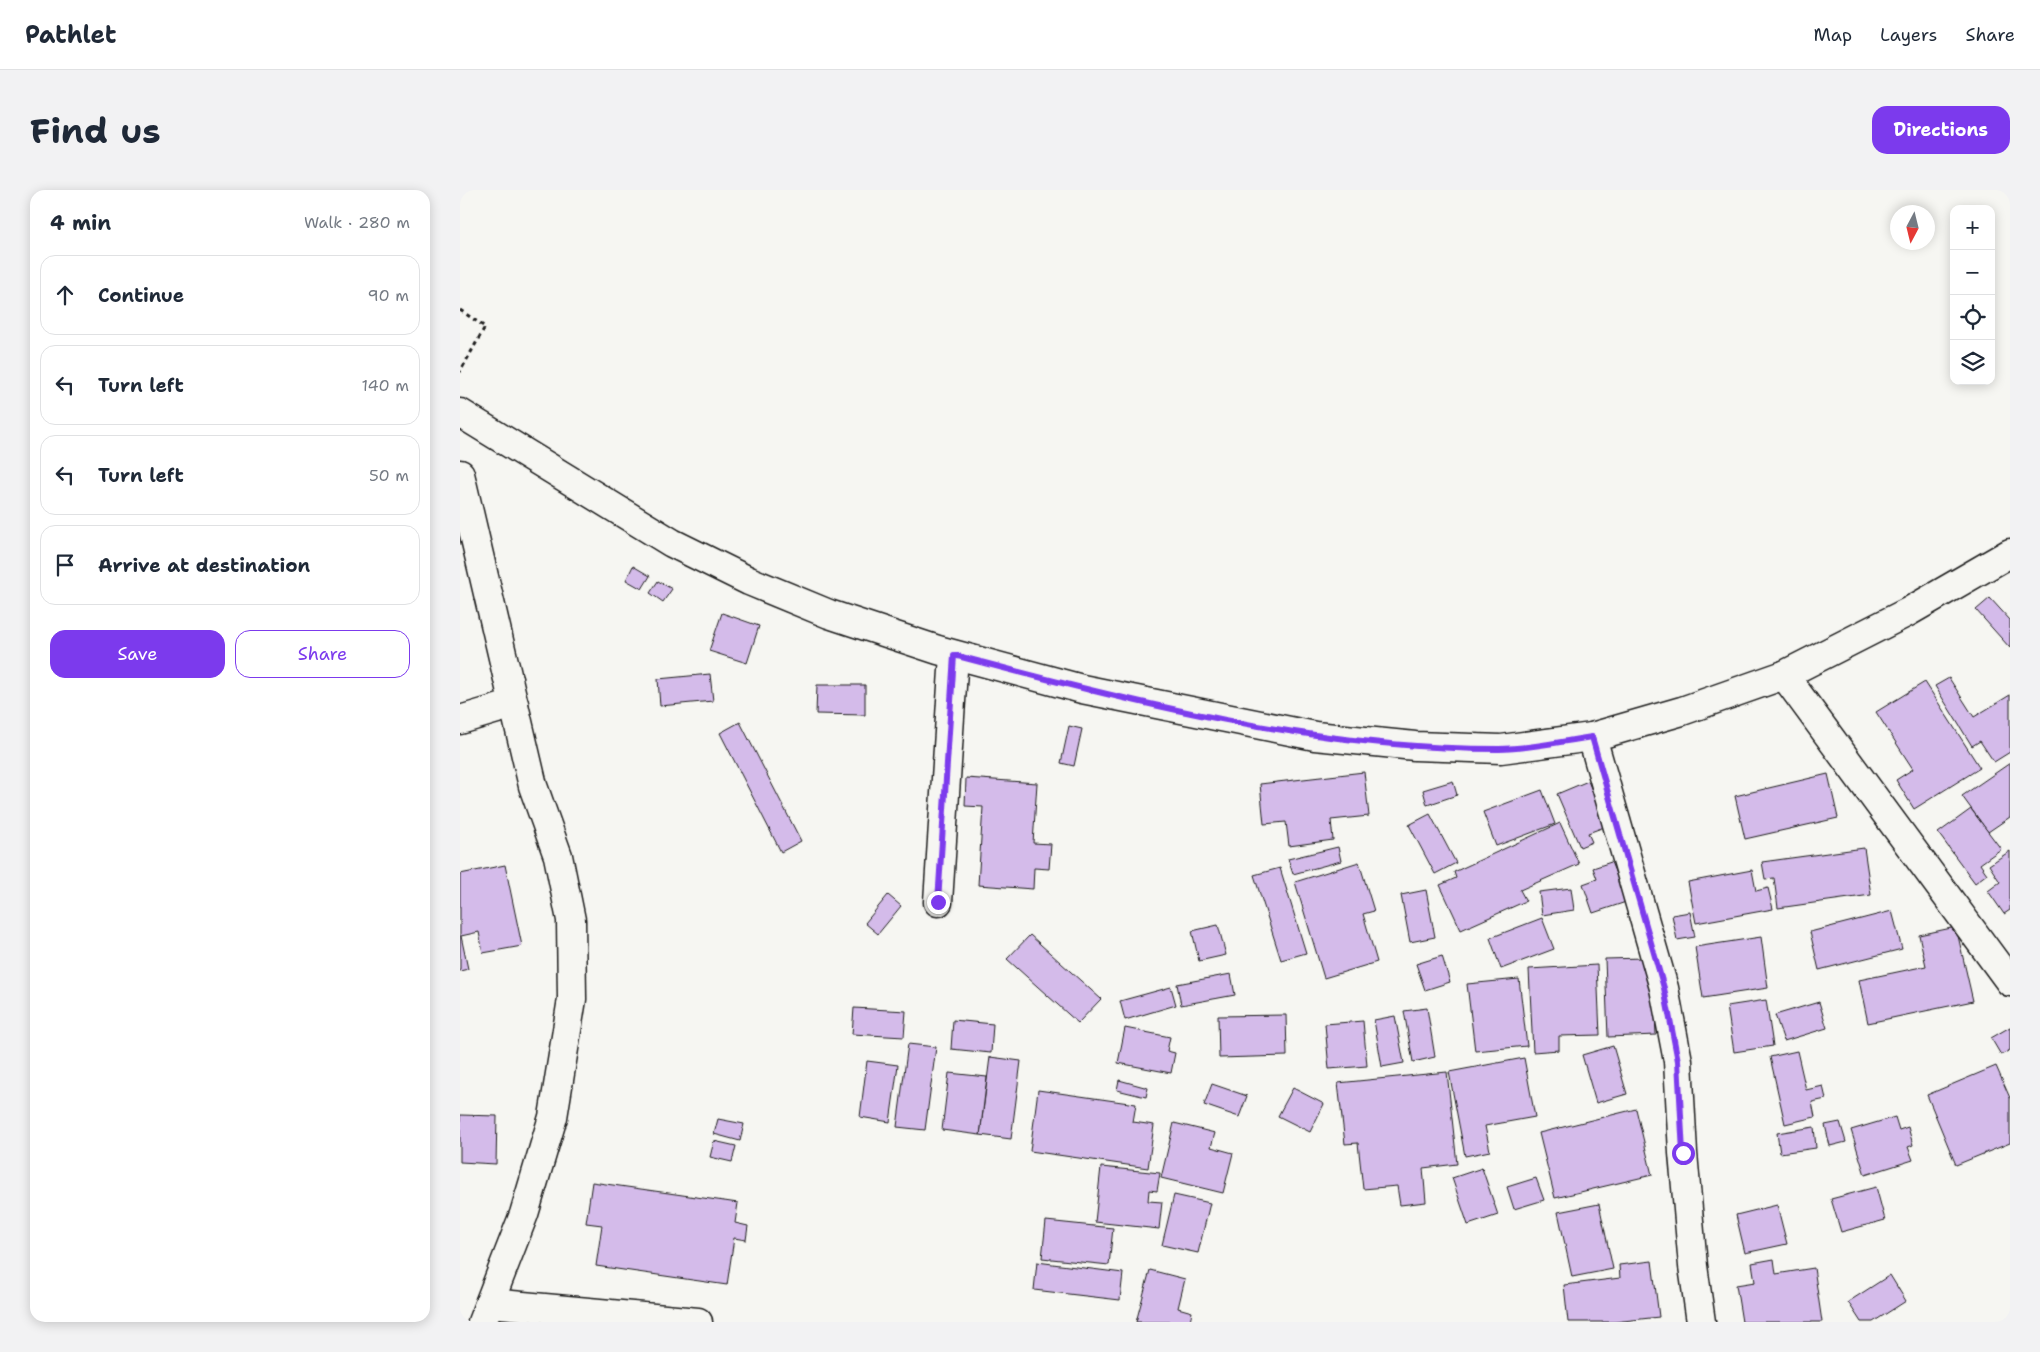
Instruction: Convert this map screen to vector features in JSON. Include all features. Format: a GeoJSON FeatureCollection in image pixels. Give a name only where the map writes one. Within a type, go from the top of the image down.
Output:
{"type":"FeatureCollection","features":[{"type":"Feature","properties":{"kind":"street"},"geometry":{"type":"LineString","coordinates":[[460,412],[672,543],[749,581],[829,614],[954,655],[1082,689],[1315,736],[1415,746],[1501,749],[1592,737],[1682,711],[1784,675],[1908,612],[1975,575],[2010,553]]}},
{"type":"Feature","properties":{"kind":"street"},"geometry":{"type":"LineString","coordinates":[[460,474],[533,786],[558,856],[571,920],[572,999],[553,1117],[524,1214],[486,1312],[698,1322]]}},
{"type":"Feature","properties":{"kind":"street"},"geometry":{"type":"LineString","coordinates":[[938,902],[954,655]]}},
{"type":"Feature","properties":{"kind":"street"},"geometry":{"type":"LineString","coordinates":[[1784,675],[2010,982]]}},
{"type":"Feature","properties":{"kind":"street"},"geometry":{"type":"LineString","coordinates":[[460,720],[514,704]]}},
{"type":"Feature","properties":{"kind":"street"},"geometry":{"type":"LineString","coordinates":[[1592,737],[1664,988],[1678,1061],[1683,1153],[1693,1266],[1701,1322]]}},
{"type":"Feature","properties":{"kind":"path"},"geometry":{"type":"LineString","coordinates":[[460,310],[485,327],[460,372]]}},
{"type":"Feature","properties":{"kind":"building"},"geometry":{"type":"Polygon","coordinates":[[[633,566],[650,576],[642,589],[626,580],[633,566]]]}},
{"type":"Feature","properties":{"kind":"building"},"geometry":{"type":"Polygon","coordinates":[[[658,581],[672,589],[663,602],[650,593],[658,581]]]}},
{"type":"Feature","properties":{"kind":"building"},"geometry":{"type":"Polygon","coordinates":[[[1990,598],[2010,620],[2010,648],[1976,610],[1990,598]]]}},
{"type":"Feature","properties":{"kind":"building"},"geometry":{"type":"Polygon","coordinates":[[[722,613],[759,626],[747,663],[709,651],[722,613]]]}},
{"type":"Feature","properties":{"kind":"building"},"geometry":{"type":"Polygon","coordinates":[[[710,674],[713,701],[660,706],[658,679],[710,674]]]}},
{"type":"Feature","properties":{"kind":"building"},"geometry":{"type":"Polygon","coordinates":[[[1949,678],[1974,717],[2010,695],[2010,752],[1994,762],[1980,741],[1972,746],[1935,686],[1949,678]]]}},
{"type":"Feature","properties":{"kind":"building"},"geometry":{"type":"Polygon","coordinates":[[[1925,682],[1980,768],[1914,809],[1896,780],[1913,769],[1876,712],[1925,682]]]}},
{"type":"Feature","properties":{"kind":"building"},"geometry":{"type":"Polygon","coordinates":[[[817,685],[865,685],[865,715],[816,714],[817,685]]]}},
{"type":"Feature","properties":{"kind":"building"},"geometry":{"type":"Polygon","coordinates":[[[740,722],[801,841],[781,852],[720,733],[740,722]]]}},
{"type":"Feature","properties":{"kind":"building"},"geometry":{"type":"Polygon","coordinates":[[[1069,726],[1082,729],[1074,766],[1061,763],[1069,726]]]}},
{"type":"Feature","properties":{"kind":"building"},"geometry":{"type":"Polygon","coordinates":[[[2010,763],[2010,817],[1988,832],[1962,796],[2010,763]]]}},
{"type":"Feature","properties":{"kind":"building"},"geometry":{"type":"Polygon","coordinates":[[[1364,772],[1369,816],[1331,820],[1333,840],[1289,846],[1286,822],[1264,824],[1260,784],[1364,772]]]}},
{"type":"Feature","properties":{"kind":"building"},"geometry":{"type":"Polygon","coordinates":[[[1828,774],[1838,818],[1745,839],[1735,796],[1828,774]]]}},
{"type":"Feature","properties":{"kind":"building"},"geometry":{"type":"Polygon","coordinates":[[[966,778],[1037,783],[1033,843],[1051,844],[1049,869],[1034,868],[1033,889],[978,885],[983,807],[965,806],[966,778]]]}},
{"type":"Feature","properties":{"kind":"building"},"geometry":{"type":"Polygon","coordinates":[[[1453,781],[1457,795],[1427,805],[1423,790],[1453,781]]]}},
{"type":"Feature","properties":{"kind":"building"},"geometry":{"type":"Polygon","coordinates":[[[1588,781],[1607,826],[1588,833],[1592,842],[1580,847],[1557,794],[1588,781]]]}},
{"type":"Feature","properties":{"kind":"building"},"geometry":{"type":"Polygon","coordinates":[[[1542,790],[1555,824],[1496,846],[1483,812],[1542,790]]]}},
{"type":"Feature","properties":{"kind":"building"},"geometry":{"type":"Polygon","coordinates":[[[1971,809],[2001,849],[1980,864],[1987,874],[1975,883],[1938,833],[1971,809]]]}},
{"type":"Feature","properties":{"kind":"building"},"geometry":{"type":"Polygon","coordinates":[[[1430,814],[1456,863],[1435,874],[1409,825],[1430,814]]]}},
{"type":"Feature","properties":{"kind":"building"},"geometry":{"type":"Polygon","coordinates":[[[1560,823],[1579,864],[1520,890],[1526,901],[1461,930],[1440,885],[1456,878],[1454,872],[1560,823]]]}},
{"type":"Feature","properties":{"kind":"building"},"geometry":{"type":"Polygon","coordinates":[[[1338,847],[1341,861],[1293,874],[1288,859],[1338,847]]]}},
{"type":"Feature","properties":{"kind":"building"},"geometry":{"type":"Polygon","coordinates":[[[1864,848],[1871,895],[1778,908],[1774,878],[1765,879],[1762,862],[1864,848]]]}},
{"type":"Feature","properties":{"kind":"building"},"geometry":{"type":"Polygon","coordinates":[[[2010,851],[2010,910],[2004,914],[1988,891],[2000,882],[1989,865],[2010,851]]]}},
{"type":"Feature","properties":{"kind":"building"},"geometry":{"type":"Polygon","coordinates":[[[1359,862],[1374,911],[1363,914],[1377,962],[1324,978],[1295,882],[1359,862]]]}},
{"type":"Feature","properties":{"kind":"building"},"geometry":{"type":"Polygon","coordinates":[[[1611,862],[1618,879],[1626,876],[1635,899],[1593,913],[1583,884],[1597,879],[1593,868],[1611,862]]]}},
{"type":"Feature","properties":{"kind":"building"},"geometry":{"type":"Polygon","coordinates":[[[505,865],[522,946],[483,953],[479,932],[461,936],[468,969],[460,971],[460,874],[505,865]]]}},
{"type":"Feature","properties":{"kind":"building"},"geometry":{"type":"Polygon","coordinates":[[[1280,868],[1306,953],[1281,960],[1254,875],[1280,868]]]}},
{"type":"Feature","properties":{"kind":"building"},"geometry":{"type":"Polygon","coordinates":[[[1752,870],[1756,891],[1768,888],[1773,909],[1696,923],[1688,882],[1752,870]]]}},
{"type":"Feature","properties":{"kind":"building"},"geometry":{"type":"Polygon","coordinates":[[[1571,888],[1574,910],[1542,915],[1539,892],[1571,888]]]}},
{"type":"Feature","properties":{"kind":"building"},"geometry":{"type":"Polygon","coordinates":[[[1426,890],[1435,937],[1410,942],[1401,895],[1426,890]]]}},
{"type":"Feature","properties":{"kind":"building"},"geometry":{"type":"Polygon","coordinates":[[[888,895],[901,906],[878,934],[865,923],[888,895]]]}},
{"type":"Feature","properties":{"kind":"building"},"geometry":{"type":"Polygon","coordinates":[[[1892,911],[1902,949],[1819,970],[1810,932],[1892,911]]]}},
{"type":"Feature","properties":{"kind":"building"},"geometry":{"type":"Polygon","coordinates":[[[1690,912],[1695,937],[1677,940],[1672,915],[1690,912]]]}},
{"type":"Feature","properties":{"kind":"building"},"geometry":{"type":"Polygon","coordinates":[[[1542,918],[1554,949],[1501,969],[1490,938],[1542,918]]]}},
{"type":"Feature","properties":{"kind":"building"},"geometry":{"type":"Polygon","coordinates":[[[1218,925],[1226,955],[1199,961],[1192,931],[1218,925]]]}},
{"type":"Feature","properties":{"kind":"building"},"geometry":{"type":"Polygon","coordinates":[[[1956,927],[1973,1001],[1868,1023],[1859,980],[1926,966],[1919,935],[1956,927]]]}},
{"type":"Feature","properties":{"kind":"building"},"geometry":{"type":"Polygon","coordinates":[[[1030,935],[1101,999],[1078,1023],[1007,959],[1030,935]]]}},
{"type":"Feature","properties":{"kind":"building"},"geometry":{"type":"Polygon","coordinates":[[[1761,937],[1768,988],[1703,998],[1695,947],[1761,937]]]}},
{"type":"Feature","properties":{"kind":"building"},"geometry":{"type":"Polygon","coordinates":[[[1442,956],[1450,982],[1425,990],[1416,964],[1442,956]]]}},
{"type":"Feature","properties":{"kind":"building"},"geometry":{"type":"Polygon","coordinates":[[[1645,958],[1653,963],[1656,1035],[1608,1037],[1605,959],[1645,958]]]}},
{"type":"Feature","properties":{"kind":"building"},"geometry":{"type":"Polygon","coordinates":[[[1597,965],[1600,1035],[1559,1036],[1559,1050],[1533,1052],[1529,969],[1597,965]]]}},
{"type":"Feature","properties":{"kind":"building"},"geometry":{"type":"Polygon","coordinates":[[[1231,974],[1235,995],[1181,1005],[1177,984],[1231,974]]]}},
{"type":"Feature","properties":{"kind":"building"},"geometry":{"type":"Polygon","coordinates":[[[1519,979],[1527,1046],[1475,1051],[1467,984],[1519,979]]]}},
{"type":"Feature","properties":{"kind":"building"},"geometry":{"type":"Polygon","coordinates":[[[1171,987],[1176,1005],[1125,1020],[1120,1001],[1171,987]]]}},
{"type":"Feature","properties":{"kind":"building"},"geometry":{"type":"Polygon","coordinates":[[[1766,1000],[1773,1046],[1734,1052],[1727,1006],[1766,1000]]]}},
{"type":"Feature","properties":{"kind":"building"},"geometry":{"type":"Polygon","coordinates":[[[1819,1002],[1827,1028],[1784,1041],[1775,1015],[1819,1002]]]}},
{"type":"Feature","properties":{"kind":"building"},"geometry":{"type":"Polygon","coordinates":[[[854,1008],[906,1011],[904,1037],[852,1034],[854,1008]]]}},
{"type":"Feature","properties":{"kind":"building"},"geometry":{"type":"Polygon","coordinates":[[[1427,1008],[1435,1057],[1413,1062],[1404,1011],[1427,1008]]]}},
{"type":"Feature","properties":{"kind":"building"},"geometry":{"type":"Polygon","coordinates":[[[1286,1015],[1287,1056],[1219,1058],[1218,1016],[1286,1015]]]}},
{"type":"Feature","properties":{"kind":"building"},"geometry":{"type":"Polygon","coordinates":[[[1395,1016],[1404,1063],[1382,1067],[1374,1020],[1395,1016]]]}},
{"type":"Feature","properties":{"kind":"building"},"geometry":{"type":"Polygon","coordinates":[[[953,1020],[993,1024],[991,1053],[951,1049],[953,1020]]]}},
{"type":"Feature","properties":{"kind":"building"},"geometry":{"type":"Polygon","coordinates":[[[1363,1021],[1367,1066],[1329,1069],[1325,1024],[1363,1021]]]}},
{"type":"Feature","properties":{"kind":"building"},"geometry":{"type":"Polygon","coordinates":[[[2010,1027],[2010,1050],[2001,1055],[1991,1038],[2010,1027]]]}},
{"type":"Feature","properties":{"kind":"building"},"geometry":{"type":"Polygon","coordinates":[[[1125,1028],[1170,1037],[1167,1051],[1175,1053],[1171,1073],[1118,1063],[1125,1028]]]}},
{"type":"Feature","properties":{"kind":"building"},"geometry":{"type":"Polygon","coordinates":[[[908,1044],[936,1047],[925,1130],[897,1127],[908,1044]]]}},
{"type":"Feature","properties":{"kind":"building"},"geometry":{"type":"Polygon","coordinates":[[[1613,1046],[1627,1094],[1596,1103],[1582,1055],[1613,1046]]]}},
{"type":"Feature","properties":{"kind":"building"},"geometry":{"type":"Polygon","coordinates":[[[1797,1051],[1806,1090],[1823,1086],[1826,1099],[1812,1102],[1815,1117],[1785,1124],[1770,1057],[1797,1051]]]}},
{"type":"Feature","properties":{"kind":"building"},"geometry":{"type":"Polygon","coordinates":[[[990,1057],[1021,1061],[1011,1139],[980,1135],[990,1057]]]}},
{"type":"Feature","properties":{"kind":"building"},"geometry":{"type":"Polygon","coordinates":[[[1524,1058],[1535,1117],[1485,1126],[1490,1151],[1465,1156],[1449,1072],[1524,1058]]]}},
{"type":"Feature","properties":{"kind":"building"},"geometry":{"type":"Polygon","coordinates":[[[867,1061],[898,1065],[890,1122],[860,1117],[867,1061]]]}},
{"type":"Feature","properties":{"kind":"building"},"geometry":{"type":"Polygon","coordinates":[[[1996,1066],[2010,1098],[2010,1143],[1956,1165],[1927,1095],[1996,1066]]]}},
{"type":"Feature","properties":{"kind":"building"},"geometry":{"type":"Polygon","coordinates":[[[1447,1072],[1457,1164],[1423,1168],[1426,1202],[1400,1205],[1397,1186],[1363,1189],[1358,1143],[1345,1144],[1338,1083],[1447,1072]]]}},
{"type":"Feature","properties":{"kind":"building"},"geometry":{"type":"Polygon","coordinates":[[[949,1073],[987,1077],[980,1135],[942,1130],[949,1073]]]}},
{"type":"Feature","properties":{"kind":"building"},"geometry":{"type":"Polygon","coordinates":[[[1119,1080],[1148,1088],[1146,1097],[1117,1090],[1119,1080]]]}},
{"type":"Feature","properties":{"kind":"building"},"geometry":{"type":"Polygon","coordinates":[[[1212,1084],[1247,1096],[1239,1117],[1204,1105],[1212,1084]]]}},
{"type":"Feature","properties":{"kind":"building"},"geometry":{"type":"Polygon","coordinates":[[[1293,1088],[1324,1104],[1310,1132],[1278,1116],[1293,1088]]]}},
{"type":"Feature","properties":{"kind":"building"},"geometry":{"type":"Polygon","coordinates":[[[1038,1090],[1136,1104],[1133,1122],[1154,1125],[1148,1168],[1030,1151],[1038,1090]]]}},
{"type":"Feature","properties":{"kind":"building"},"geometry":{"type":"Polygon","coordinates":[[[1636,1109],[1652,1175],[1555,1198],[1539,1133],[1636,1109]]]}},
{"type":"Feature","properties":{"kind":"building"},"geometry":{"type":"Polygon","coordinates":[[[460,1115],[497,1116],[496,1164],[460,1162],[460,1115]]]}},
{"type":"Feature","properties":{"kind":"building"},"geometry":{"type":"Polygon","coordinates":[[[1895,1117],[1899,1130],[1908,1127],[1913,1145],[1908,1147],[1913,1160],[1865,1175],[1851,1130],[1895,1117]]]}},
{"type":"Feature","properties":{"kind":"building"},"geometry":{"type":"Polygon","coordinates":[[[718,1119],[744,1124],[740,1141],[714,1134],[718,1119]]]}},
{"type":"Feature","properties":{"kind":"building"},"geometry":{"type":"Polygon","coordinates":[[[1840,1122],[1846,1142],[1830,1146],[1825,1125],[1840,1122]]]}},
{"type":"Feature","properties":{"kind":"building"},"geometry":{"type":"Polygon","coordinates":[[[1174,1123],[1215,1133],[1211,1147],[1233,1153],[1223,1193],[1161,1178],[1174,1123]]]}},
{"type":"Feature","properties":{"kind":"building"},"geometry":{"type":"Polygon","coordinates":[[[1814,1127],[1816,1148],[1780,1153],[1777,1133],[1814,1127]]]}},
{"type":"Feature","properties":{"kind":"building"},"geometry":{"type":"Polygon","coordinates":[[[714,1141],[736,1146],[732,1162],[710,1157],[714,1141]]]}},
{"type":"Feature","properties":{"kind":"building"},"geometry":{"type":"Polygon","coordinates":[[[1101,1167],[1160,1173],[1157,1191],[1149,1190],[1148,1201],[1162,1202],[1159,1229],[1095,1222],[1101,1167]]]}},
{"type":"Feature","properties":{"kind":"building"},"geometry":{"type":"Polygon","coordinates":[[[1482,1168],[1498,1215],[1468,1225],[1452,1178],[1482,1168]]]}},
{"type":"Feature","properties":{"kind":"building"},"geometry":{"type":"Polygon","coordinates":[[[1536,1178],[1544,1200],[1514,1209],[1507,1187],[1536,1178]]]}},
{"type":"Feature","properties":{"kind":"building"},"geometry":{"type":"Polygon","coordinates":[[[592,1182],[738,1203],[735,1223],[748,1226],[746,1240],[734,1238],[727,1285],[596,1266],[602,1225],[586,1223],[592,1182]]]}},
{"type":"Feature","properties":{"kind":"building"},"geometry":{"type":"Polygon","coordinates":[[[1876,1187],[1885,1220],[1841,1232],[1831,1199],[1876,1187]]]}},
{"type":"Feature","properties":{"kind":"building"},"geometry":{"type":"Polygon","coordinates":[[[1174,1195],[1210,1203],[1198,1253],[1162,1245],[1174,1195]]]}},
{"type":"Feature","properties":{"kind":"building"},"geometry":{"type":"Polygon","coordinates":[[[1599,1204],[1613,1269],[1572,1277],[1558,1212],[1599,1204]]]}},
{"type":"Feature","properties":{"kind":"building"},"geometry":{"type":"Polygon","coordinates":[[[1777,1205],[1787,1244],[1745,1253],[1736,1215],[1777,1205]]]}},
{"type":"Feature","properties":{"kind":"building"},"geometry":{"type":"Polygon","coordinates":[[[1046,1221],[1113,1228],[1109,1265],[1042,1258],[1046,1221]]]}},
{"type":"Feature","properties":{"kind":"building"},"geometry":{"type":"Polygon","coordinates":[[[1774,1259],[1776,1274],[1814,1268],[1822,1322],[1742,1322],[1736,1285],[1755,1282],[1752,1263],[1774,1259]]]}},
{"type":"Feature","properties":{"kind":"building"},"geometry":{"type":"Polygon","coordinates":[[[1652,1261],[1659,1317],[1614,1322],[1568,1322],[1564,1285],[1620,1278],[1619,1265],[1652,1261]]]}},
{"type":"Feature","properties":{"kind":"building"},"geometry":{"type":"Polygon","coordinates":[[[1037,1262],[1123,1273],[1120,1300],[1034,1290],[1037,1262]]]}},
{"type":"Feature","properties":{"kind":"building"},"geometry":{"type":"Polygon","coordinates":[[[1150,1270],[1185,1279],[1178,1308],[1192,1312],[1190,1322],[1136,1322],[1150,1270]]]}},
{"type":"Feature","properties":{"kind":"building"},"geometry":{"type":"Polygon","coordinates":[[[1890,1275],[1906,1301],[1873,1322],[1861,1322],[1848,1302],[1890,1275]]]}},
{"type":"Feature","properties":{"kind":"route"},"geometry":{"type":"LineString","coordinates":[[938,902],[954,655],[1082,689],[1315,736],[1415,746],[1501,749],[1592,737],[1664,988],[1678,1061],[1683,1153]]}}]}
